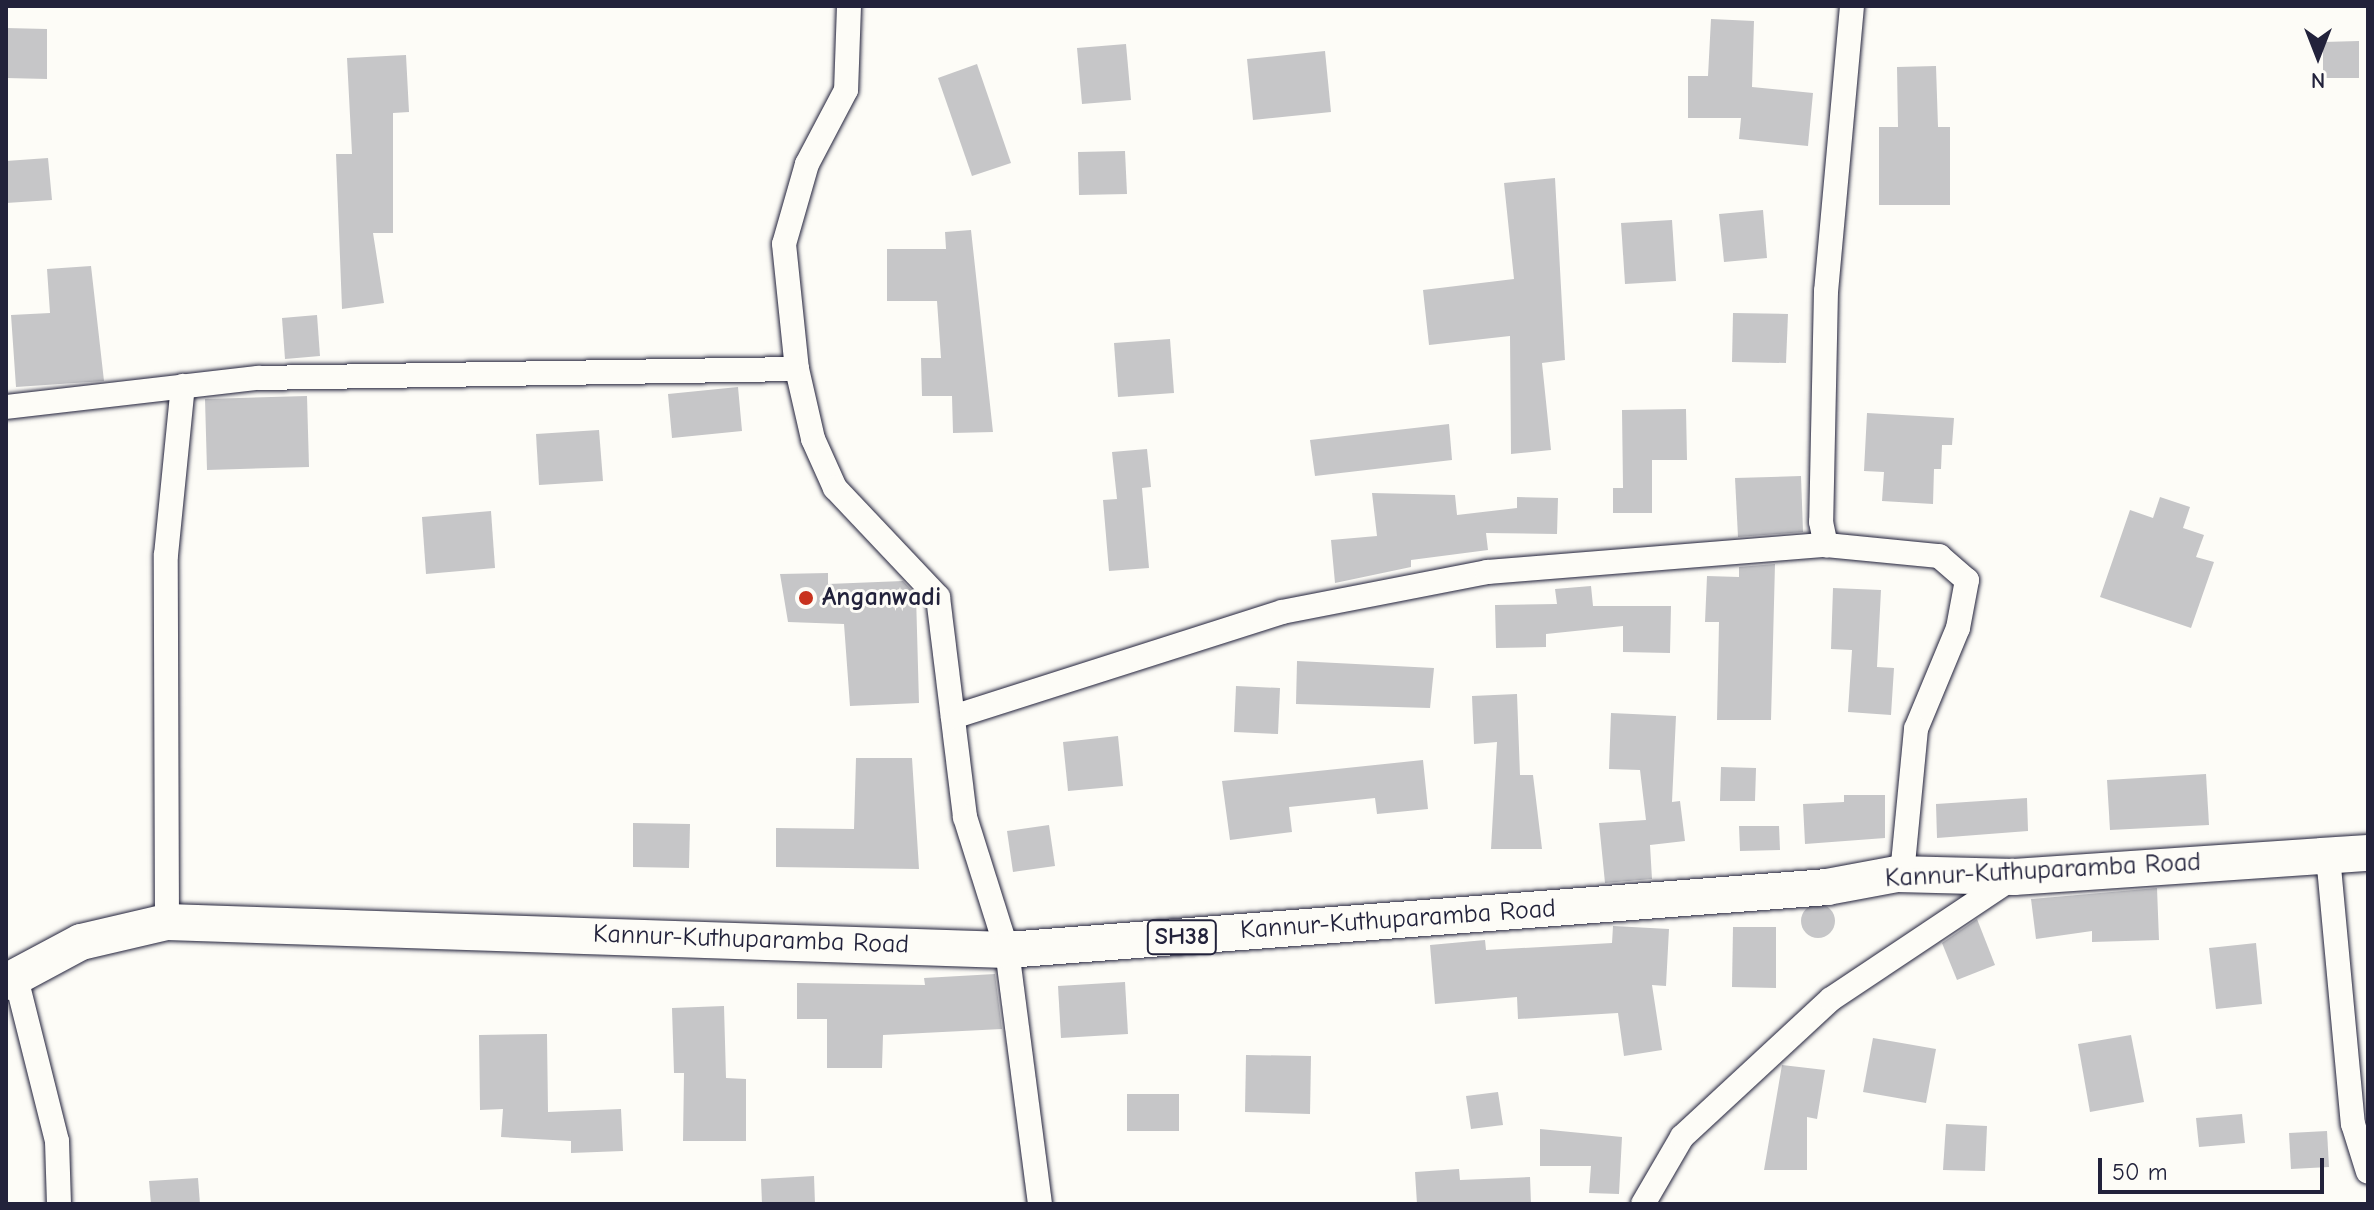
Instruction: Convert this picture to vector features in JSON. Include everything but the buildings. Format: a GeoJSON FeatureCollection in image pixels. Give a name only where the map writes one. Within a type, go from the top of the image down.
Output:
{"type":"FeatureCollection","features":[{"type":"Feature","properties":{"kind":"main road","name":"Kannur-Kuthuparamba Road"},"geometry":{"type":"LineString","coordinates":[[11,980],[81,942],[167,922],[1007,950],[1827,887],[1902,874],[2014,877],[2368,853]]}},
{"type":"Feature","properties":{"kind":"street"},"geometry":{"type":"LineString","coordinates":[[849,6],[846,90],[807,164],[784,244],[797,369],[813,439],[835,488],[938,597],[965,817],[1007,950],[1040,1204]]}},
{"type":"Feature","properties":{"kind":"street"},"geometry":{"type":"LineString","coordinates":[[1826,545],[1826,291],[1852,6]]}},
{"type":"Feature","properties":{"kind":"street"},"geometry":{"type":"LineString","coordinates":[[6,407],[258,378],[797,369]]}},
{"type":"Feature","properties":{"kind":"street"},"geometry":{"type":"LineString","coordinates":[[167,922],[166,555],[183,386]]}},
{"type":"Feature","properties":{"kind":"street"},"geometry":{"type":"LineString","coordinates":[[953,717],[1282,612],[1487,572],[1826,545],[1939,556],[1967,580],[1958,628],[1916,729],[1902,874]]}},
{"type":"Feature","properties":{"kind":"street"},"geometry":{"type":"LineString","coordinates":[[2328,856],[2353,1124],[2368,1172]]}},
{"type":"Feature","properties":{"kind":"street"},"geometry":{"type":"LineString","coordinates":[[1643,1204],[1682,1137],[1831,999],[2014,877]]}},
{"type":"Feature","properties":{"kind":"street"},"geometry":{"type":"LineString","coordinates":[[11,980],[57,1141],[59,1204]]}},
{"type":"Feature","properties":{"kind":"place","name":"Anganwadi"},"geometry":{"type":"Point","coordinates":[806,598]}}]}
